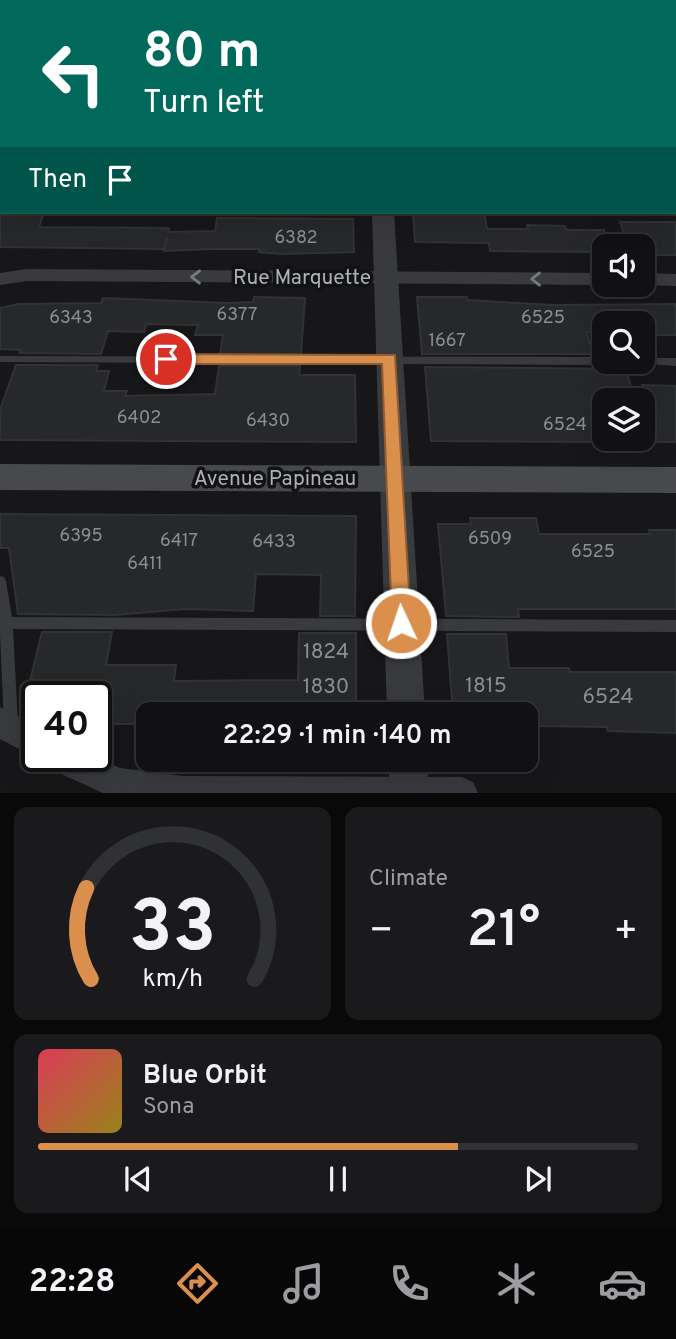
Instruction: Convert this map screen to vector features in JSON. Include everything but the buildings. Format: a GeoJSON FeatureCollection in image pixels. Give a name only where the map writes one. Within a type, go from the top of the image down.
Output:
{"type":"FeatureCollection","features":[{"type":"Feature","properties":{"kind":"main road","name":"Avenue Papineau"},"geometry":{"type":"LineString","coordinates":[[0,477],[676,480]]}},
{"type":"Feature","properties":{"kind":"street"},"geometry":{"type":"LineString","coordinates":[[383,214],[405,702]]}},
{"type":"Feature","properties":{"kind":"street","name":"Rue Marquette"},"geometry":{"type":"LineString","coordinates":[[0,279],[27,275],[592,279]]}},
{"type":"Feature","properties":{"kind":"street"},"geometry":{"type":"LineString","coordinates":[[655,279],[676,279]]}},
{"type":"Feature","properties":{"kind":"street"},"geometry":{"type":"LineString","coordinates":[[6,724],[21,733]]}},
{"type":"Feature","properties":{"kind":"street"},"geometry":{"type":"LineString","coordinates":[[92,772],[119,784],[183,792],[462,793]]}},
{"type":"Feature","properties":{"kind":"street"},"geometry":{"type":"LineString","coordinates":[[409,772],[410,793]]}},
{"type":"Feature","properties":{"kind":"lane"},"geometry":{"type":"LineString","coordinates":[[0,359],[592,361]]}},
{"type":"Feature","properties":{"kind":"lane"},"geometry":{"type":"LineString","coordinates":[[655,361],[676,362]]}},
{"type":"Feature","properties":{"kind":"lane"},"geometry":{"type":"LineString","coordinates":[[0,581],[5,623],[6,724]]}},
{"type":"Feature","properties":{"kind":"lane"},"geometry":{"type":"LineString","coordinates":[[5,623],[676,626]]}},
{"type":"Feature","properties":{"kind":"route"},"geometry":{"type":"LineString","coordinates":[[166,359],[390,359],[401,623]]}}]}
